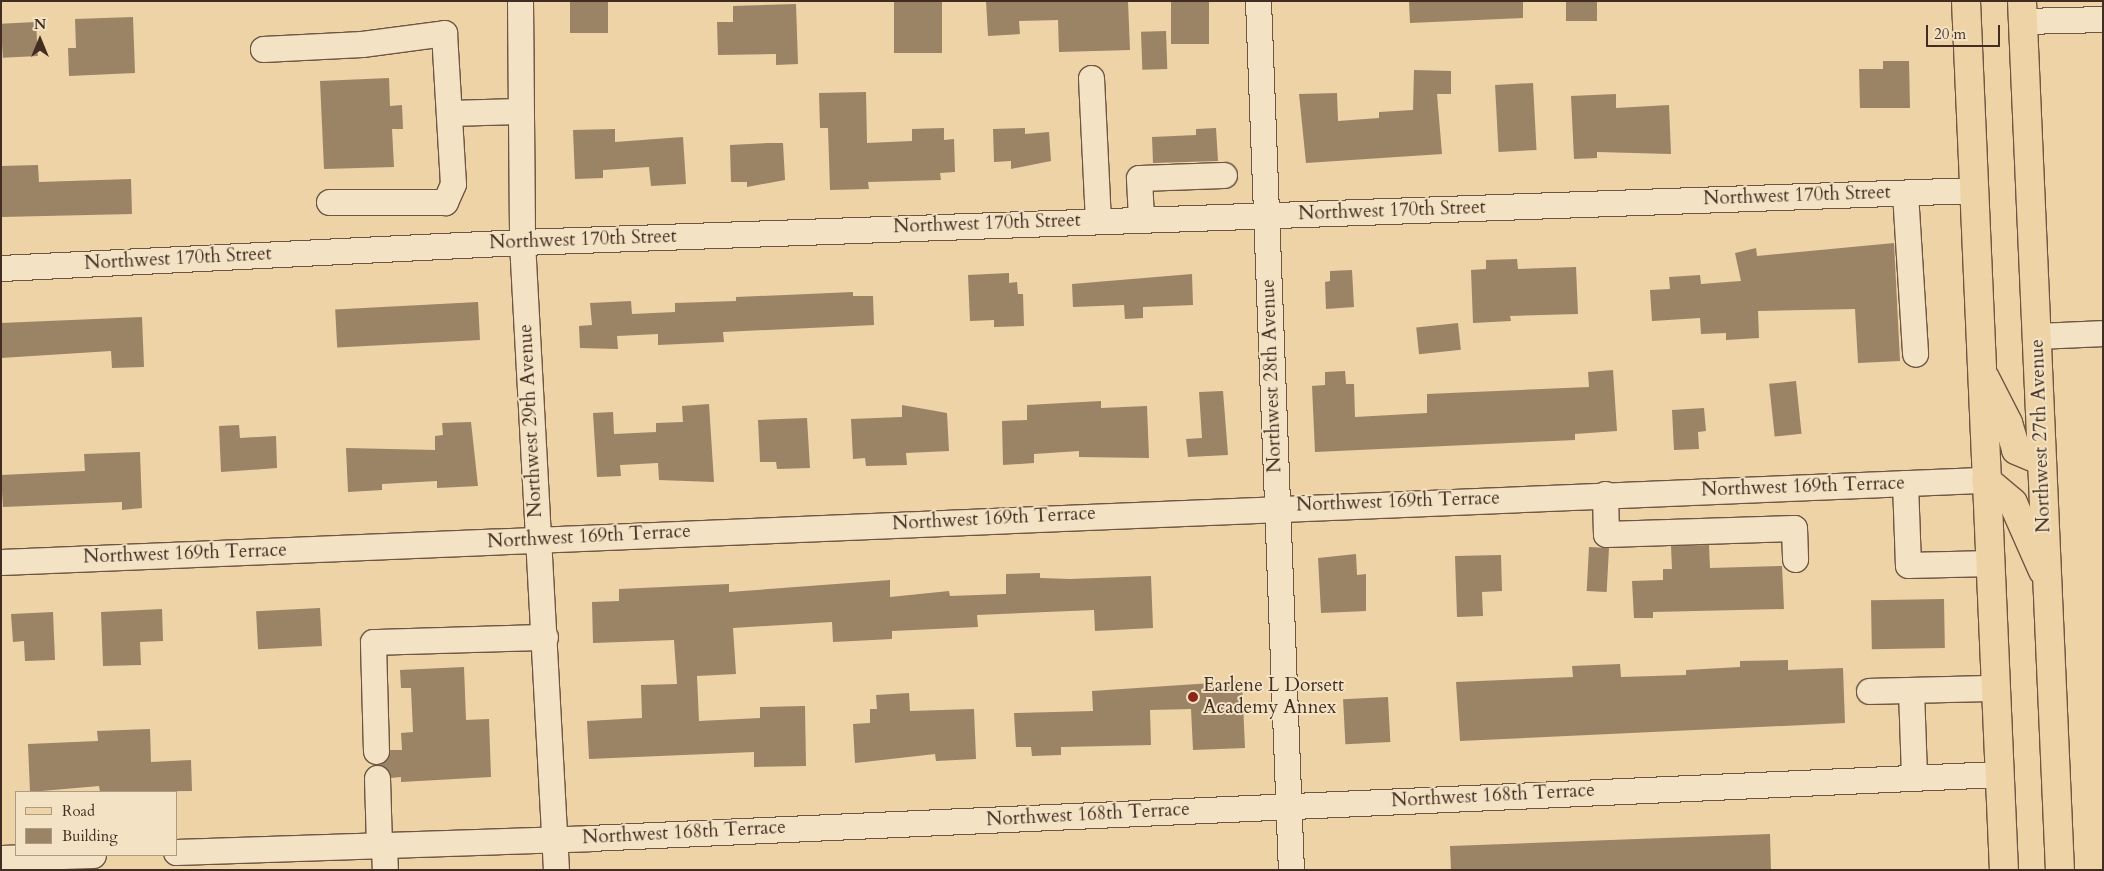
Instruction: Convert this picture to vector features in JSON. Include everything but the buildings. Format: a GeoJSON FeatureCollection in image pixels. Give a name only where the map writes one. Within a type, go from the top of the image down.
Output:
{"type":"FeatureCollection","features":[{"type":"Feature","properties":{"kind":"main road"},"geometry":{"type":"LineString","coordinates":[[1966,1],[2004,870]]}},
{"type":"Feature","properties":{"kind":"main road"},"geometry":{"type":"LineString","coordinates":[[2001,1],[2023,11]]}},
{"type":"Feature","properties":{"kind":"main road","name":"Northwest 27th Avenue"},"geometry":{"type":"LineString","coordinates":[[2023,11],[2060,870]]}},
{"type":"Feature","properties":{"kind":"main road"},"geometry":{"type":"LineString","coordinates":[[1982,373],[2008,423],[2016,450],[2042,462]]}},
{"type":"Feature","properties":{"kind":"main road"},"geometry":{"type":"LineString","coordinates":[[1986,480],[2013,504],[2022,533],[2046,577]]}},
{"type":"Feature","properties":{"kind":"street","name":"Northwest 29th Avenue"},"geometry":{"type":"LineString","coordinates":[[520,1],[519,111],[522,242],[537,540],[545,637],[556,870]]}},
{"type":"Feature","properties":{"kind":"street","name":"Northwest 28th Avenue"},"geometry":{"type":"LineString","coordinates":[[1258,1],[1291,870]]}},
{"type":"Feature","properties":{"kind":"street"},"geometry":{"type":"LineString","coordinates":[[2023,11],[2103,19]]}},
{"type":"Feature","properties":{"kind":"street"},"geometry":{"type":"LineString","coordinates":[[263,49],[362,44],[444,33],[453,184],[445,202],[329,202]]}},
{"type":"Feature","properties":{"kind":"street"},"geometry":{"type":"LineString","coordinates":[[1091,78],[1098,220]]}},
{"type":"Feature","properties":{"kind":"street"},"geometry":{"type":"LineString","coordinates":[[449,113],[519,111]]}},
{"type":"Feature","properties":{"kind":"street"},"geometry":{"type":"LineString","coordinates":[[1141,218],[1139,178],[1224,175]]}},
{"type":"Feature","properties":{"kind":"street","name":"Northwest 170th Street"},"geometry":{"type":"LineString","coordinates":[[1,268],[522,242],[1141,218],[1974,190]]}},
{"type":"Feature","properties":{"kind":"street"},"geometry":{"type":"LineString","coordinates":[[1905,193],[1915,354]]}},
{"type":"Feature","properties":{"kind":"street"},"geometry":{"type":"LineString","coordinates":[[2038,336],[2103,333]]}},
{"type":"Feature","properties":{"kind":"street","name":"Northwest 169th Terrace"},"geometry":{"type":"LineString","coordinates":[[1,562],[1278,507],[1986,480]]}},
{"type":"Feature","properties":{"kind":"street"},"geometry":{"type":"LineString","coordinates":[[1905,483],[1908,565],[1990,563]]}},
{"type":"Feature","properties":{"kind":"street"},"geometry":{"type":"LineString","coordinates":[[1605,494],[1606,534],[1794,528],[1794,559]]}},
{"type":"Feature","properties":{"kind":"street"},"geometry":{"type":"LineString","coordinates":[[376,751],[373,642],[545,637]]}},
{"type":"Feature","properties":{"kind":"street"},"geometry":{"type":"LineString","coordinates":[[1869,691],[1996,688]]}},
{"type":"Feature","properties":{"kind":"street"},"geometry":{"type":"LineString","coordinates":[[1911,690],[1914,776]]}},
{"type":"Feature","properties":{"kind":"street","name":"Northwest 168th Terrace"},"geometry":{"type":"LineString","coordinates":[[178,852],[270,859],[381,845],[555,839],[1914,776],[2000,774]]}},
{"type":"Feature","properties":{"kind":"street"},"geometry":{"type":"LineString","coordinates":[[377,778],[381,845],[385,870]]}},
{"type":"Feature","properties":{"kind":"street"},"geometry":{"type":"LineString","coordinates":[[1,858],[62,856]]}},
{"type":"Feature","properties":{"kind":"place","name":"Earlene L Dorsett Academy Annex"},"geometry":{"type":"Point","coordinates":[1193,697]}}]}
